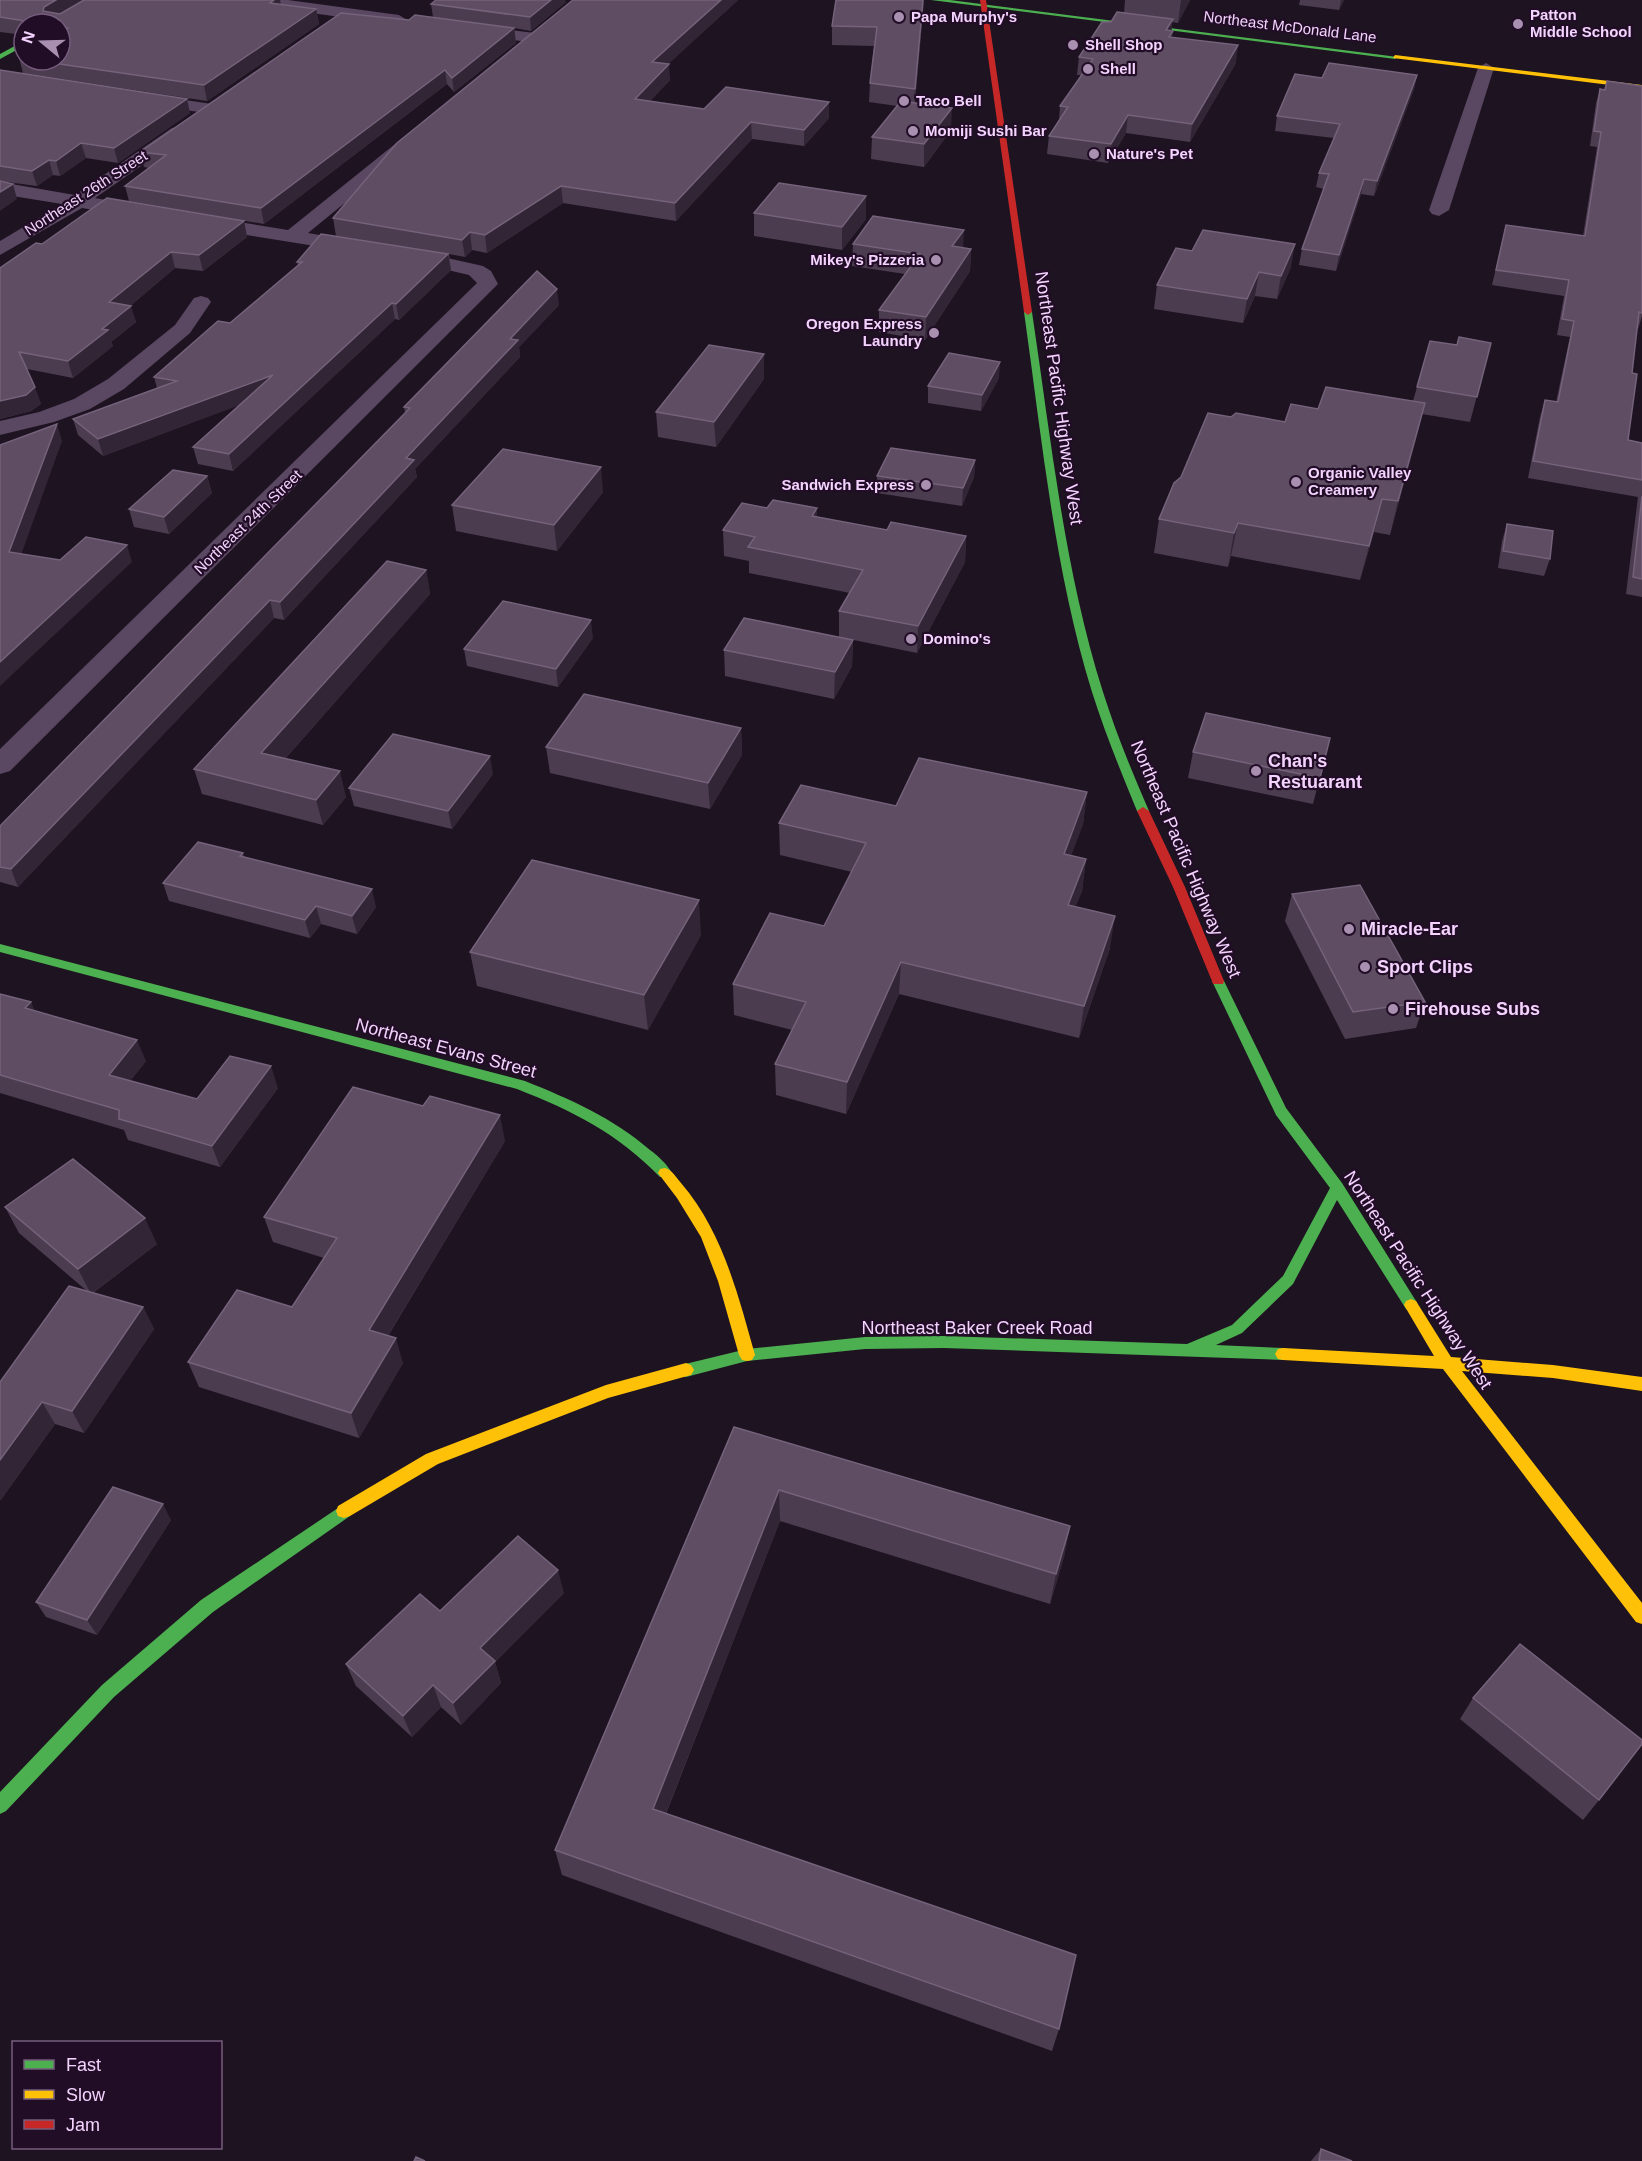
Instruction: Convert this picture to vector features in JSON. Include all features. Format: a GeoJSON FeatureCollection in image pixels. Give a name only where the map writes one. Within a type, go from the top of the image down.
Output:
{"type":"FeatureCollection","features":[{"type":"Feature","properties":{"kind":"main road","name":"Northeast McDonald Lane"},"geometry":{"type":"LineString","coordinates":[[934,0],[984,3],[1642,87]]}},
{"type":"Feature","properties":{"kind":"main road","name":"Northeast Pacific Highway West"},"geometry":{"type":"LineString","coordinates":[[984,3],[1059,526],[1080,630],[1097,687],[1137,800],[1179,887],[1226,1001],[1246,1035],[1281,1111],[1337,1187],[1447,1363],[1642,1616]]}},
{"type":"Feature","properties":{"kind":"main road","name":"Northeast Evans Street"},"geometry":{"type":"LineString","coordinates":[[0,948],[520,1085],[583,1109],[643,1149],[689,1198],[717,1253],[747,1356]]}},
{"type":"Feature","properties":{"kind":"main road"},"geometry":{"type":"LineString","coordinates":[[1190,1350],[1237,1329],[1288,1280],[1337,1187]]}},
{"type":"Feature","properties":{"kind":"main road","name":"Northeast Baker Creek Road"},"geometry":{"type":"LineString","coordinates":[[0,1805],[108,1690],[207,1606],[320,1526],[432,1459],[606,1392],[747,1356],[865,1343],[944,1342],[1190,1350],[1447,1363]]}},
{"type":"Feature","properties":{"kind":"main road"},"geometry":{"type":"LineString","coordinates":[[1447,1363],[1601,1377],[1642,1384]]}},
{"type":"Feature","properties":{"kind":"street"},"geometry":{"type":"LineString","coordinates":[[253,0],[414,22]]}},
{"type":"Feature","properties":{"kind":"street"},"geometry":{"type":"LineString","coordinates":[[330,27],[349,13]]}},
{"type":"Feature","properties":{"kind":"street"},"geometry":{"type":"LineString","coordinates":[[517,53],[550,26]]}},
{"type":"Feature","properties":{"kind":"street"},"geometry":{"type":"LineString","coordinates":[[458,28],[535,39]]}},
{"type":"Feature","properties":{"kind":"street"},"geometry":{"type":"LineString","coordinates":[[1439,210],[1486,68]]}},
{"type":"Feature","properties":{"kind":"street","name":"Northeast 26th Street"},"geometry":{"type":"LineString","coordinates":[[0,249],[79,201],[217,105],[129,97]]}},
{"type":"Feature","properties":{"kind":"street"},"geometry":{"type":"LineString","coordinates":[[180,218],[292,236],[427,126]]}},
{"type":"Feature","properties":{"kind":"street"},"geometry":{"type":"LineString","coordinates":[[0,188],[157,214]]}},
{"type":"Feature","properties":{"kind":"street","name":"Northeast 24th Street"},"geometry":{"type":"LineString","coordinates":[[0,765],[488,284],[484,275],[461,264],[292,236]]}},
{"type":"Feature","properties":{"kind":"street"},"geometry":{"type":"LineString","coordinates":[[0,428],[46,417],[82,404],[116,384],[183,329],[201,302]]}},
{"type":"Feature","properties":{"kind":"building"},"geometry":{"type":"Polygon","coordinates":[[[0,0],[56,0],[44,7],[43,11],[49,12],[12,12],[12,19],[0,17],[0,0]]]}},
{"type":"Feature","properties":{"kind":"building"},"geometry":{"type":"Polygon","coordinates":[[[84,0],[274,0],[270,3],[316,9],[204,85],[72,66],[72,12],[63,12],[84,0]]]}},
{"type":"Feature","properties":{"kind":"building"},"geometry":{"type":"Polygon","coordinates":[[[436,0],[551,0],[530,17],[431,4],[436,0]]]}},
{"type":"Feature","properties":{"kind":"building"},"geometry":{"type":"Polygon","coordinates":[[[573,0],[721,0],[652,62],[669,64],[635,99],[704,109],[726,87],[829,102],[804,130],[751,122],[675,203],[561,186],[485,235],[470,232],[462,240],[333,218],[397,143],[573,0]]]}},
{"type":"Feature","properties":{"kind":"building"},"geometry":{"type":"Polygon","coordinates":[[[836,0],[923,0],[915,89],[870,83],[877,27],[832,26],[836,0]]]}},
{"type":"Feature","properties":{"kind":"building"},"geometry":{"type":"Polygon","coordinates":[[[1117,12],[1173,19],[1166,30],[1173,31],[1169,37],[1238,45],[1192,124],[1128,115],[1111,144],[1049,136],[1068,107],[1060,106],[1093,59],[1079,57],[1102,22],[1111,22],[1117,12]]]}},
{"type":"Feature","properties":{"kind":"building"},"geometry":{"type":"Polygon","coordinates":[[[341,13],[409,20],[415,15],[514,28],[452,78],[445,70],[261,208],[125,186],[166,155],[140,152],[341,13]]]}},
{"type":"Feature","properties":{"kind":"building"},"geometry":{"type":"Polygon","coordinates":[[[1329,63],[1417,75],[1377,181],[1364,179],[1339,255],[1302,249],[1329,174],[1319,173],[1340,124],[1277,116],[1295,74],[1322,78],[1329,63]]]}},
{"type":"Feature","properties":{"kind":"building"},"geometry":{"type":"Polygon","coordinates":[[[0,70],[187,99],[114,148],[81,143],[56,161],[49,160],[32,171],[0,166],[0,70]]]}},
{"type":"Feature","properties":{"kind":"building"},"geometry":{"type":"Polygon","coordinates":[[[1607,81],[1642,86],[1642,313],[1639,312],[1632,373],[1637,374],[1628,440],[1642,443],[1642,480],[1533,461],[1545,400],[1558,402],[1574,321],[1562,319],[1569,280],[1496,270],[1506,225],[1585,236],[1601,132],[1594,131],[1600,89],[1605,90],[1607,81]]]}},
{"type":"Feature","properties":{"kind":"building"},"geometry":{"type":"Polygon","coordinates":[[[901,101],[952,108],[924,144],[872,137],[901,101]]]}},
{"type":"Feature","properties":{"kind":"building"},"geometry":{"type":"Polygon","coordinates":[[[0,181],[13,184],[0,192],[0,181]]]}},
{"type":"Feature","properties":{"kind":"building"},"geometry":{"type":"Polygon","coordinates":[[[779,183],[866,196],[842,227],[754,213],[779,183]]]}},
{"type":"Feature","properties":{"kind":"building"},"geometry":{"type":"Polygon","coordinates":[[[107,198],[244,221],[199,255],[171,252],[109,302],[131,306],[102,329],[108,330],[68,361],[19,352],[35,387],[26,395],[0,401],[0,268],[36,243],[42,244],[107,198]]]}},
{"type":"Feature","properties":{"kind":"building"},"geometry":{"type":"Polygon","coordinates":[[[873,216],[964,230],[952,246],[971,249],[926,317],[879,310],[920,254],[853,244],[873,216]]]}},
{"type":"Feature","properties":{"kind":"building"},"geometry":{"type":"Polygon","coordinates":[[[1203,230],[1295,244],[1281,276],[1259,272],[1247,299],[1157,285],[1176,248],[1192,251],[1203,230]]]}},
{"type":"Feature","properties":{"kind":"building"},"geometry":{"type":"Polygon","coordinates":[[[321,234],[448,254],[396,304],[392,303],[229,454],[193,447],[273,375],[98,439],[73,419],[177,381],[154,377],[218,321],[230,323],[302,262],[297,262],[321,234]]]}},
{"type":"Feature","properties":{"kind":"building"},"geometry":{"type":"Polygon","coordinates":[[[537,271],[557,289],[510,339],[518,340],[406,458],[414,460],[280,602],[270,600],[11,869],[0,867],[0,826],[410,408],[404,407],[537,271]]]}},
{"type":"Feature","properties":{"kind":"building"},"geometry":{"type":"Polygon","coordinates":[[[1459,337],[1491,343],[1477,397],[1417,387],[1430,341],[1457,345],[1459,337]]]}},
{"type":"Feature","properties":{"kind":"building"},"geometry":{"type":"Polygon","coordinates":[[[709,345],[764,354],[714,422],[656,412],[709,345]]]}},
{"type":"Feature","properties":{"kind":"building"},"geometry":{"type":"Polygon","coordinates":[[[949,353],[1000,362],[982,395],[928,386],[949,353]]]}},
{"type":"Feature","properties":{"kind":"building","name":"Organic Valley Creamery"},"geometry":{"type":"Polygon","coordinates":[[[1326,387],[1425,403],[1398,501],[1382,499],[1369,546],[1238,523],[1234,533],[1159,519],[1174,483],[1181,477],[1208,413],[1231,417],[1236,413],[1285,422],[1291,404],[1318,409],[1326,387]]]}},
{"type":"Feature","properties":{"kind":"building"},"geometry":{"type":"Polygon","coordinates":[[[57,424],[9,552],[60,560],[86,537],[127,545],[0,662],[0,445],[57,424]]]}},
{"type":"Feature","properties":{"kind":"building"},"geometry":{"type":"Polygon","coordinates":[[[891,448],[975,460],[963,488],[877,476],[891,448]]]}},
{"type":"Feature","properties":{"kind":"building"},"geometry":{"type":"Polygon","coordinates":[[[503,449],[601,467],[554,525],[452,505],[503,449]]]}},
{"type":"Feature","properties":{"kind":"building"},"geometry":{"type":"Polygon","coordinates":[[[173,470],[207,476],[164,517],[129,509],[173,470]]]}},
{"type":"Feature","properties":{"kind":"building"},"geometry":{"type":"Polygon","coordinates":[[[1642,496],[1642,579],[1633,577],[1642,496]]]}},
{"type":"Feature","properties":{"kind":"building"},"geometry":{"type":"Polygon","coordinates":[[[773,500],[817,508],[812,516],[887,530],[891,522],[966,536],[918,626],[839,611],[863,570],[748,547],[755,537],[723,530],[742,503],[767,508],[773,500]]]}},
{"type":"Feature","properties":{"kind":"building"},"geometry":{"type":"Polygon","coordinates":[[[1507,524],[1553,531],[1550,559],[1503,551],[1507,524]]]}},
{"type":"Feature","properties":{"kind":"building"},"geometry":{"type":"Polygon","coordinates":[[[387,561],[426,570],[261,753],[340,771],[316,800],[194,769],[387,561]]]}},
{"type":"Feature","properties":{"kind":"building"},"geometry":{"type":"Polygon","coordinates":[[[503,601],[591,620],[556,669],[464,649],[503,601]]]}},
{"type":"Feature","properties":{"kind":"building"},"geometry":{"type":"Polygon","coordinates":[[[744,618],[853,640],[835,672],[724,650],[744,618]]]}},
{"type":"Feature","properties":{"kind":"building"},"geometry":{"type":"Polygon","coordinates":[[[584,694],[741,728],[708,783],[546,747],[584,694]]]}},
{"type":"Feature","properties":{"kind":"building"},"geometry":{"type":"Polygon","coordinates":[[[1206,713],[1330,738],[1320,778],[1193,752],[1206,713]]]}},
{"type":"Feature","properties":{"kind":"building"},"geometry":{"type":"Polygon","coordinates":[[[393,734],[490,756],[448,811],[349,788],[393,734]]]}},
{"type":"Feature","properties":{"kind":"building"},"geometry":{"type":"Polygon","coordinates":[[[919,758],[1087,792],[1064,854],[1086,859],[1068,905],[1115,916],[1084,1006],[901,962],[847,1082],[775,1064],[806,1002],[733,984],[770,913],[824,926],[866,843],[779,823],[801,785],[896,806],[919,758]]]}},
{"type":"Feature","properties":{"kind":"building"},"geometry":{"type":"Polygon","coordinates":[[[198,842],[243,853],[240,856],[372,889],[352,916],[316,906],[305,920],[163,883],[198,842]]]}},
{"type":"Feature","properties":{"kind":"building"},"geometry":{"type":"Polygon","coordinates":[[[532,860],[699,900],[644,995],[470,952],[532,860]]]}},
{"type":"Feature","properties":{"kind":"building"},"geometry":{"type":"Polygon","coordinates":[[[1360,885],[1425,1002],[1353,1012],[1292,894],[1360,885]]]}},
{"type":"Feature","properties":{"kind":"building"},"geometry":{"type":"Polygon","coordinates":[[[0,994],[31,1002],[25,1008],[137,1040],[109,1075],[197,1099],[230,1056],[271,1066],[212,1146],[119,1119],[119,1110],[0,1075],[0,994]]]}},
{"type":"Feature","properties":{"kind":"building"},"geometry":{"type":"Polygon","coordinates":[[[353,1087],[423,1106],[430,1096],[500,1115],[369,1330],[396,1338],[351,1413],[188,1362],[237,1290],[292,1307],[337,1238],[264,1217],[353,1087]]]}},
{"type":"Feature","properties":{"kind":"building"},"geometry":{"type":"Polygon","coordinates":[[[73,1159],[145,1218],[78,1269],[5,1207],[73,1159]]]}},
{"type":"Feature","properties":{"kind":"building"},"geometry":{"type":"Polygon","coordinates":[[[69,1286],[143,1307],[72,1411],[42,1402],[0,1460],[0,1382],[69,1286]]]}},
{"type":"Feature","properties":{"kind":"building"},"geometry":{"type":"Polygon","coordinates":[[[734,1427],[1070,1526],[1056,1574],[779,1490],[653,1809],[1076,1955],[1059,2029],[555,1850],[734,1427]]]}},
{"type":"Feature","properties":{"kind":"building"},"geometry":{"type":"Polygon","coordinates":[[[113,1487],[163,1504],[87,1620],[36,1602],[113,1487]]]}},
{"type":"Feature","properties":{"kind":"building"},"geometry":{"type":"Polygon","coordinates":[[[518,1536],[558,1570],[480,1648],[495,1661],[453,1703],[433,1685],[403,1716],[346,1664],[420,1594],[440,1611],[518,1536]]]}},
{"type":"Feature","properties":{"kind":"building"},"geometry":{"type":"Polygon","coordinates":[[[1520,1644],[1642,1740],[1642,1744],[1599,1800],[1473,1698],[1520,1644]]]}},
{"type":"Feature","properties":{"kind":"building"},"geometry":{"type":"Polygon","coordinates":[[[1321,2149],[1352,2161],[1319,2161],[1321,2149]]]}},
{"type":"Feature","properties":{"kind":"traffic: fast"},"geometry":{"type":"LineString","coordinates":[[934,0],[1395,57]]}},
{"type":"Feature","properties":{"kind":"traffic: fast"},"geometry":{"type":"LineString","coordinates":[[0,57],[12,50]]}},
{"type":"Feature","properties":{"kind":"traffic: fast"},"geometry":{"type":"LineString","coordinates":[[1028,312],[1056,502],[1081,628],[1097,690],[1118,751],[1143,811]]}},
{"type":"Feature","properties":{"kind":"traffic: fast"},"geometry":{"type":"LineString","coordinates":[[0,948],[520,1085],[580,1110],[615,1130],[649,1156],[665,1173]]}},
{"type":"Feature","properties":{"kind":"traffic: fast"},"geometry":{"type":"LineString","coordinates":[[1218,981],[1281,1111],[1337,1187],[1411,1305]]}},
{"type":"Feature","properties":{"kind":"traffic: fast"},"geometry":{"type":"LineString","coordinates":[[1190,1350],[1237,1329],[1288,1280],[1337,1187]]}},
{"type":"Feature","properties":{"kind":"traffic: fast"},"geometry":{"type":"LineString","coordinates":[[686,1370],[747,1355],[865,1343],[944,1342],[1283,1354]]}},
{"type":"Feature","properties":{"kind":"traffic: fast"},"geometry":{"type":"LineString","coordinates":[[0,1805],[108,1691],[207,1606],[344,1511]]}},
{"type":"Feature","properties":{"kind":"traffic: slow"},"geometry":{"type":"LineString","coordinates":[[1395,57],[1642,87]]}},
{"type":"Feature","properties":{"kind":"traffic: slow"},"geometry":{"type":"LineString","coordinates":[[665,1173],[697,1215],[718,1258],[747,1355]]}},
{"type":"Feature","properties":{"kind":"traffic: slow"},"geometry":{"type":"LineString","coordinates":[[1411,1305],[1447,1363],[1642,1616]]}},
{"type":"Feature","properties":{"kind":"traffic: slow"},"geometry":{"type":"LineString","coordinates":[[1283,1354],[1508,1368],[1642,1384]]}},
{"type":"Feature","properties":{"kind":"traffic: slow"},"geometry":{"type":"LineString","coordinates":[[344,1511],[432,1459],[606,1392],[686,1370]]}},
{"type":"Feature","properties":{"kind":"traffic: jam"},"geometry":{"type":"LineString","coordinates":[[983,0],[1028,312]]}},
{"type":"Feature","properties":{"kind":"traffic: jam"},"geometry":{"type":"LineString","coordinates":[[1143,811],[1179,887],[1218,981]]}},
{"type":"Feature","properties":{"kind":"place","name":"Papa Murphy's"},"geometry":{"type":"Point","coordinates":[899,17]}},
{"type":"Feature","properties":{"kind":"place","name":"Patton Middle School"},"geometry":{"type":"Point","coordinates":[1518,24]}},
{"type":"Feature","properties":{"kind":"place","name":"Shell Shop"},"geometry":{"type":"Point","coordinates":[1073,45]}},
{"type":"Feature","properties":{"kind":"place","name":"Shell"},"geometry":{"type":"Point","coordinates":[1088,69]}},
{"type":"Feature","properties":{"kind":"place","name":"Taco Bell"},"geometry":{"type":"Point","coordinates":[904,101]}},
{"type":"Feature","properties":{"kind":"place","name":"Momiji Sushi Bar"},"geometry":{"type":"Point","coordinates":[913,131]}},
{"type":"Feature","properties":{"kind":"place","name":"Nature's Pet"},"geometry":{"type":"Point","coordinates":[1094,154]}},
{"type":"Feature","properties":{"kind":"place","name":"Mikey's Pizzeria"},"geometry":{"type":"Point","coordinates":[936,260]}},
{"type":"Feature","properties":{"kind":"place","name":"Oregon Express Laundry"},"geometry":{"type":"Point","coordinates":[934,333]}},
{"type":"Feature","properties":{"kind":"place","name":"Organic Valley Creamery"},"geometry":{"type":"Point","coordinates":[1296,482]}},
{"type":"Feature","properties":{"kind":"place","name":"Sandwich Express"},"geometry":{"type":"Point","coordinates":[926,485]}},
{"type":"Feature","properties":{"kind":"place","name":"Domino's"},"geometry":{"type":"Point","coordinates":[911,639]}},
{"type":"Feature","properties":{"kind":"place","name":"Chan's Restuarant"},"geometry":{"type":"Point","coordinates":[1256,771]}},
{"type":"Feature","properties":{"kind":"place","name":"Miracle-Ear"},"geometry":{"type":"Point","coordinates":[1349,929]}},
{"type":"Feature","properties":{"kind":"place","name":"Sport Clips"},"geometry":{"type":"Point","coordinates":[1365,967]}},
{"type":"Feature","properties":{"kind":"place","name":"Firehouse Subs"},"geometry":{"type":"Point","coordinates":[1393,1009]}}]}
